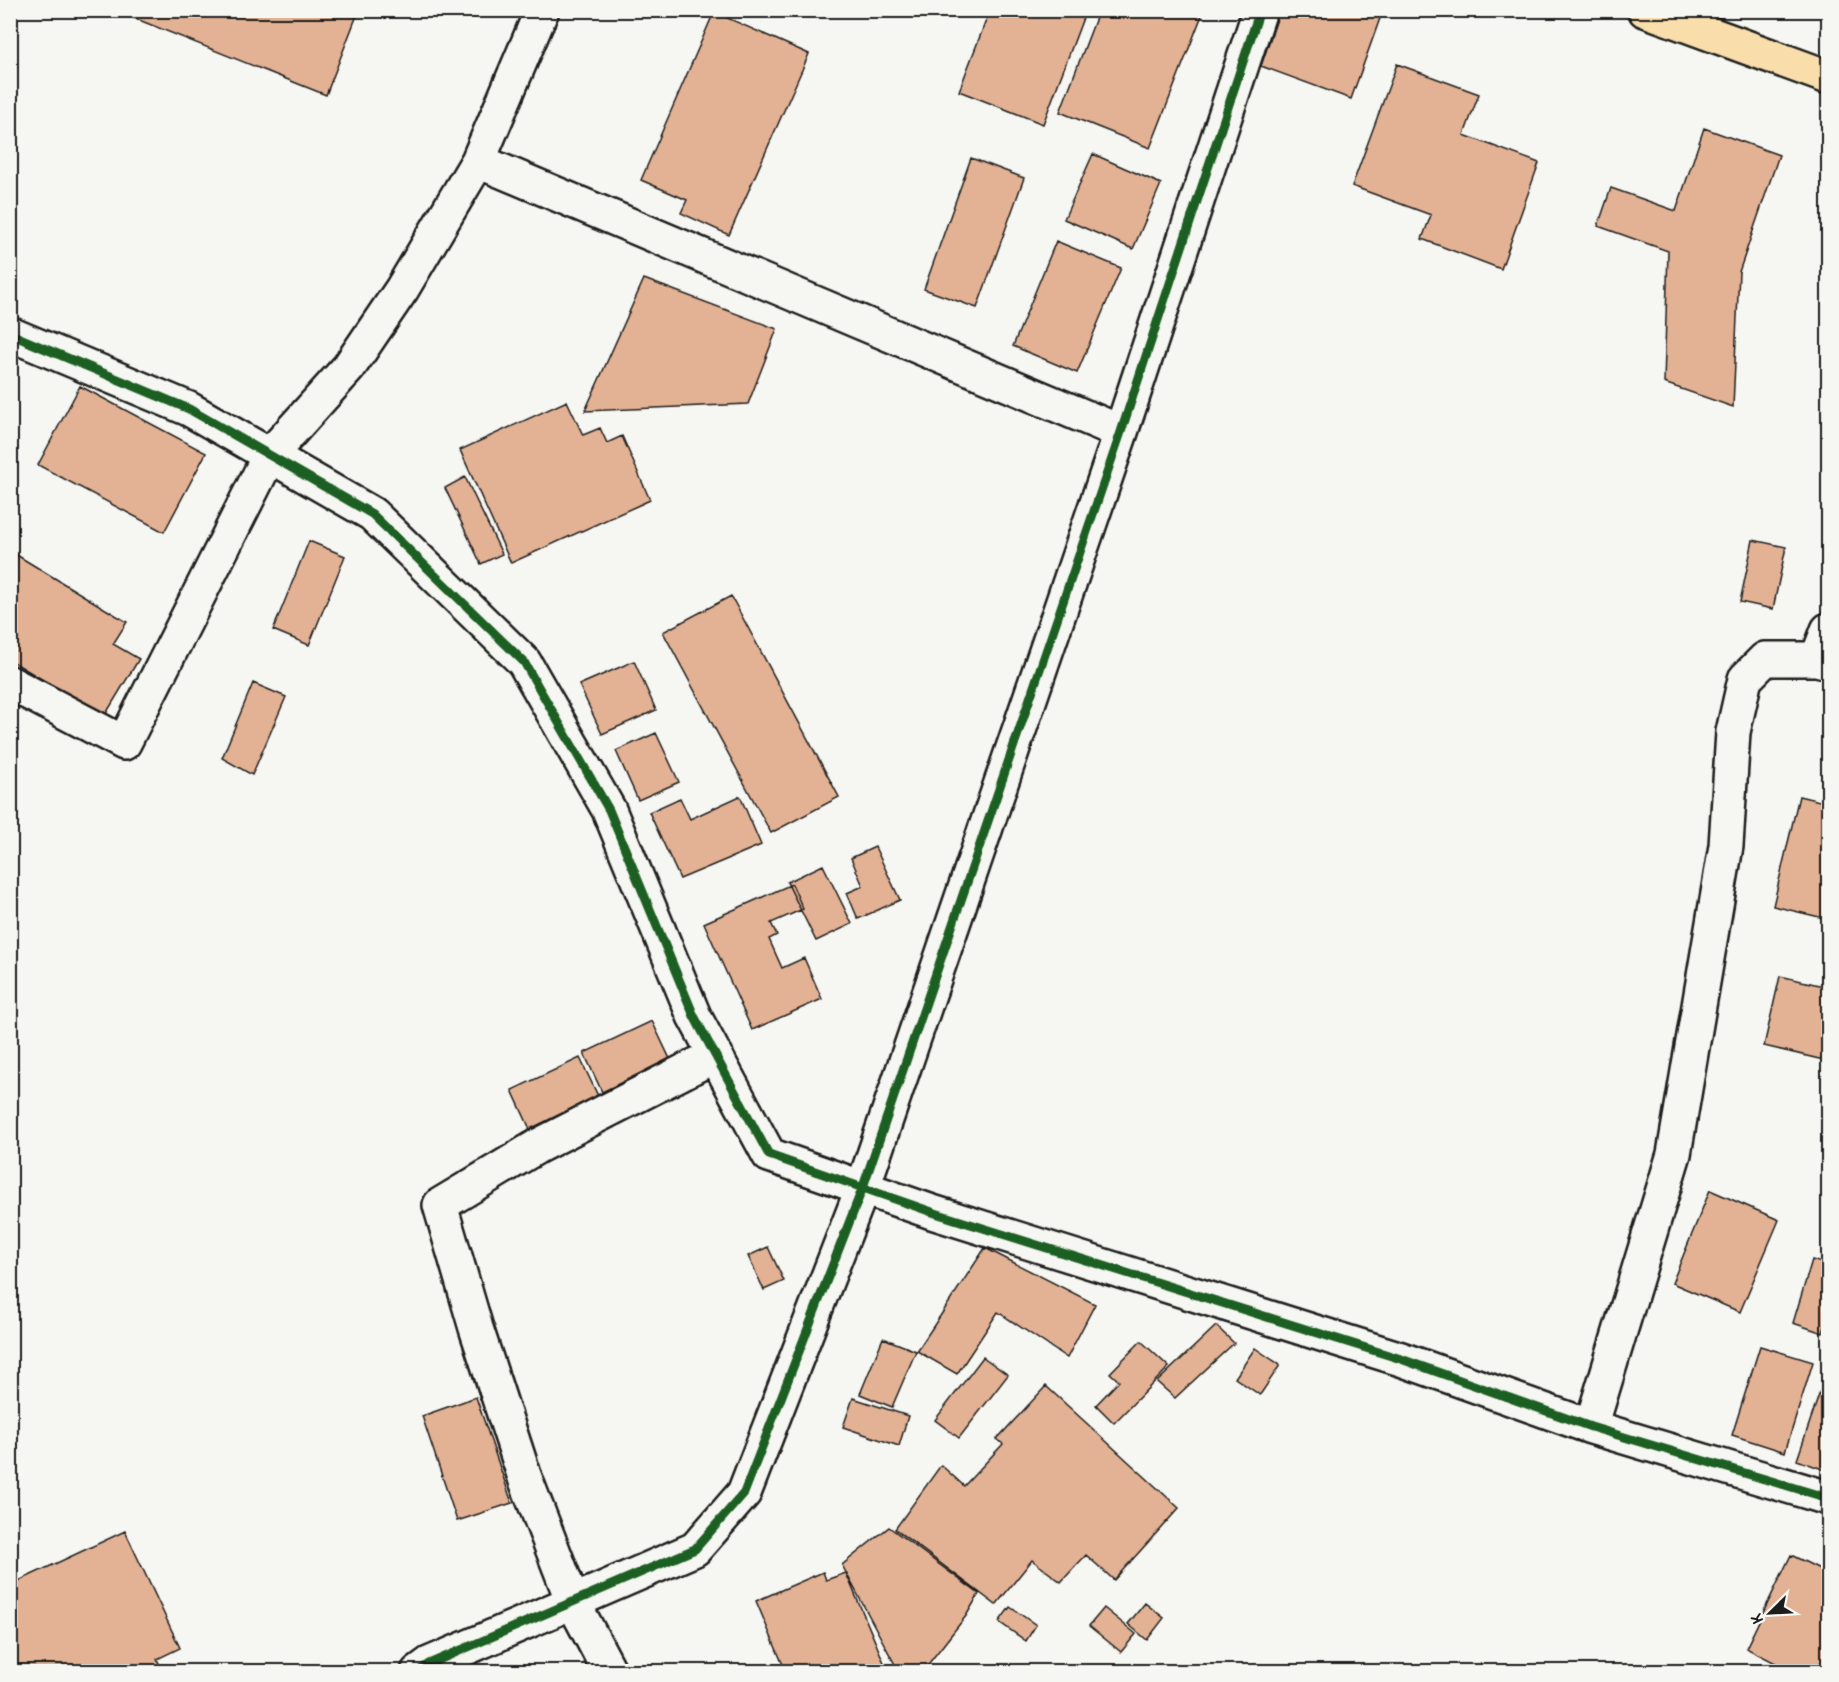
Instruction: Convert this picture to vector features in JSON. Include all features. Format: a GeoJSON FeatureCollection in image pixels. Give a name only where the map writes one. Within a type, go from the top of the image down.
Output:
{"type":"FeatureCollection","features":[{"type":"Feature","properties":{"kind":"main road"},"geometry":{"type":"LineString","coordinates":[[1645,10],[1828,77]]}},
{"type":"Feature","properties":{"kind":"street"},"geometry":{"type":"LineString","coordinates":[[10,683],[124,743],[269,456],[350,367],[402,289],[478,161],[542,10]]}},
{"type":"Feature","properties":{"kind":"street"},"geometry":{"type":"LineString","coordinates":[[418,1671],[429,1664],[695,1549],[744,1492],[863,1187],[1121,432],[1260,10]]}},
{"type":"Feature","properties":{"kind":"street"},"geometry":{"type":"LineString","coordinates":[[478,161],[1121,432]]}},
{"type":"Feature","properties":{"kind":"street"},"geometry":{"type":"LineString","coordinates":[[10,334],[189,410],[372,514],[524,662],[609,810],[694,1016],[769,1155],[932,1212],[1401,1359],[1591,1427],[1828,1498]]}},
{"type":"Feature","properties":{"kind":"street"},"geometry":{"type":"LineString","coordinates":[[1591,1427],[1674,1154],[1726,846],[1733,732],[1745,680],[1765,659],[1825,650]]}},
{"type":"Feature","properties":{"kind":"street"},"geometry":{"type":"LineString","coordinates":[[610,1671],[573,1602],[525,1478],[500,1405],[440,1205],[538,1146],[716,1055]]}},
{"type":"Feature","properties":{"kind":"building"},"geometry":{"type":"Polygon","coordinates":[[[114,10],[359,10],[326,95],[114,10]]]}},
{"type":"Feature","properties":{"kind":"building"},"geometry":{"type":"Polygon","coordinates":[[[990,10],[1086,10],[1043,124],[959,91],[990,10]]]}},
{"type":"Feature","properties":{"kind":"building"},"geometry":{"type":"Polygon","coordinates":[[[1099,10],[1204,10],[1150,148],[1060,112],[1099,10]]]}},
{"type":"Feature","properties":{"kind":"building"},"geometry":{"type":"Polygon","coordinates":[[[1280,10],[1383,10],[1351,99],[1261,66],[1280,10]]]}},
{"type":"Feature","properties":{"kind":"building"},"geometry":{"type":"Polygon","coordinates":[[[714,12],[809,54],[729,235],[681,213],[687,200],[641,180],[714,12]]]}},
{"type":"Feature","properties":{"kind":"building"},"geometry":{"type":"Polygon","coordinates":[[[1397,64],[1479,94],[1464,135],[1539,163],[1501,269],[1422,239],[1431,215],[1352,186],[1397,64]]]}},
{"type":"Feature","properties":{"kind":"building"},"geometry":{"type":"Polygon","coordinates":[[[1704,128],[1779,155],[1739,272],[1733,407],[1664,383],[1668,251],[1598,226],[1611,188],[1676,211],[1704,128]]]}},
{"type":"Feature","properties":{"kind":"building"},"geometry":{"type":"Polygon","coordinates":[[[1093,154],[1161,184],[1133,249],[1064,219],[1093,154]]]}},
{"type":"Feature","properties":{"kind":"building"},"geometry":{"type":"Polygon","coordinates":[[[971,158],[1024,178],[977,308],[924,289],[971,158]]]}},
{"type":"Feature","properties":{"kind":"building"},"geometry":{"type":"Polygon","coordinates":[[[1056,241],[1121,268],[1077,373],[1013,346],[1056,241]]]}},
{"type":"Feature","properties":{"kind":"building"},"geometry":{"type":"Polygon","coordinates":[[[644,279],[777,329],[748,404],[585,411],[644,279]]]}},
{"type":"Feature","properties":{"kind":"building"},"geometry":{"type":"Polygon","coordinates":[[[80,386],[206,453],[164,532],[38,465],[80,386]]]}},
{"type":"Feature","properties":{"kind":"building"},"geometry":{"type":"Polygon","coordinates":[[[567,401],[583,435],[600,428],[607,443],[622,436],[650,500],[511,563],[460,450],[567,401]]]}},
{"type":"Feature","properties":{"kind":"building"},"geometry":{"type":"Polygon","coordinates":[[[465,477],[502,554],[481,564],[445,488],[465,477]]]}},
{"type":"Feature","properties":{"kind":"building"},"geometry":{"type":"Polygon","coordinates":[[[1753,540],[1786,547],[1773,609],[1740,602],[1753,540]]]}},
{"type":"Feature","properties":{"kind":"building"},"geometry":{"type":"Polygon","coordinates":[[[309,541],[345,556],[309,645],[273,630],[309,541]]]}},
{"type":"Feature","properties":{"kind":"building"},"geometry":{"type":"Polygon","coordinates":[[[10,551],[127,622],[113,644],[139,659],[104,717],[10,660],[10,551]]]}},
{"type":"Feature","properties":{"kind":"building"},"geometry":{"type":"Polygon","coordinates":[[[731,596],[839,797],[771,833],[663,632],[731,596]]]}},
{"type":"Feature","properties":{"kind":"building"},"geometry":{"type":"Polygon","coordinates":[[[634,661],[656,710],[602,734],[579,685],[634,661]]]}},
{"type":"Feature","properties":{"kind":"building"},"geometry":{"type":"Polygon","coordinates":[[[253,683],[286,697],[252,775],[222,758],[253,683]]]}},
{"type":"Feature","properties":{"kind":"building"},"geometry":{"type":"Polygon","coordinates":[[[656,733],[679,782],[638,800],[616,751],[656,733]]]}},
{"type":"Feature","properties":{"kind":"building"},"geometry":{"type":"Polygon","coordinates":[[[740,796],[761,845],[680,879],[649,812],[680,798],[690,819],[740,796]]]}},
{"type":"Feature","properties":{"kind":"building"},"geometry":{"type":"Polygon","coordinates":[[[1799,796],[1828,803],[1828,919],[1773,906],[1799,796]]]}},
{"type":"Feature","properties":{"kind":"building"},"geometry":{"type":"Polygon","coordinates":[[[875,847],[900,900],[858,919],[847,893],[863,886],[851,858],[875,847]]]}},
{"type":"Feature","properties":{"kind":"building"},"geometry":{"type":"Polygon","coordinates":[[[823,865],[852,924],[816,941],[787,882],[823,865]]]}},
{"type":"Feature","properties":{"kind":"building"},"geometry":{"type":"Polygon","coordinates":[[[792,884],[803,909],[771,923],[777,935],[769,939],[782,968],[804,958],[822,999],[752,1030],[704,923],[792,884]]]}},
{"type":"Feature","properties":{"kind":"building"},"geometry":{"type":"Polygon","coordinates":[[[1780,976],[1828,987],[1828,1061],[1764,1046],[1780,976]]]}},
{"type":"Feature","properties":{"kind":"building"},"geometry":{"type":"Polygon","coordinates":[[[652,1021],[670,1059],[602,1092],[584,1053],[652,1021]]]}},
{"type":"Feature","properties":{"kind":"building"},"geometry":{"type":"Polygon","coordinates":[[[580,1058],[598,1096],[530,1129],[512,1090],[580,1058]]]}},
{"type":"Feature","properties":{"kind":"building"},"geometry":{"type":"Polygon","coordinates":[[[1710,1190],[1779,1220],[1740,1312],[1672,1283],[1710,1190]]]}},
{"type":"Feature","properties":{"kind":"building"},"geometry":{"type":"Polygon","coordinates":[[[768,1247],[784,1281],[764,1290],[748,1256],[768,1247]]]}},
{"type":"Feature","properties":{"kind":"building"},"geometry":{"type":"Polygon","coordinates":[[[985,1248],[1095,1304],[1067,1358],[998,1312],[957,1374],[917,1351],[985,1248]]]}},
{"type":"Feature","properties":{"kind":"building"},"geometry":{"type":"Polygon","coordinates":[[[1812,1260],[1828,1265],[1828,1317],[1823,1333],[1793,1323],[1812,1260]]]}},
{"type":"Feature","properties":{"kind":"building"},"geometry":{"type":"Polygon","coordinates":[[[1216,1326],[1234,1343],[1175,1398],[1157,1382],[1216,1326]]]}},
{"type":"Feature","properties":{"kind":"building"},"geometry":{"type":"Polygon","coordinates":[[[883,1338],[916,1351],[892,1407],[860,1394],[883,1338]]]}},
{"type":"Feature","properties":{"kind":"building"},"geometry":{"type":"Polygon","coordinates":[[[1141,1341],[1169,1367],[1114,1423],[1096,1405],[1119,1381],[1110,1373],[1141,1341]]]}},
{"type":"Feature","properties":{"kind":"building"},"geometry":{"type":"Polygon","coordinates":[[[1760,1346],[1813,1362],[1785,1452],[1732,1435],[1760,1346]]]}},
{"type":"Feature","properties":{"kind":"building"},"geometry":{"type":"Polygon","coordinates":[[[1255,1348],[1280,1365],[1260,1395],[1235,1378],[1255,1348]]]}},
{"type":"Feature","properties":{"kind":"building"},"geometry":{"type":"Polygon","coordinates":[[[983,1357],[1008,1375],[959,1438],[935,1420],[983,1357]]]}},
{"type":"Feature","properties":{"kind":"building"},"geometry":{"type":"Polygon","coordinates":[[[1823,1383],[1828,1385],[1828,1471],[1797,1460],[1823,1383]]]}},
{"type":"Feature","properties":{"kind":"building"},"geometry":{"type":"Polygon","coordinates":[[[1046,1386],[1179,1508],[1114,1580],[1086,1555],[1061,1582],[1032,1560],[996,1605],[895,1529],[941,1465],[964,1486],[1003,1444],[997,1439],[1046,1386]]]}},
{"type":"Feature","properties":{"kind":"building"},"geometry":{"type":"Polygon","coordinates":[[[476,1397],[512,1503],[457,1521],[422,1416],[476,1397]]]}},
{"type":"Feature","properties":{"kind":"building"},"geometry":{"type":"Polygon","coordinates":[[[853,1398],[908,1416],[899,1446],[843,1427],[853,1398]]]}},
{"type":"Feature","properties":{"kind":"building"},"geometry":{"type":"Polygon","coordinates":[[[889,1527],[979,1594],[966,1616],[922,1672],[899,1672],[842,1565],[889,1527]]]}},
{"type":"Feature","properties":{"kind":"building"},"geometry":{"type":"Polygon","coordinates":[[[125,1531],[180,1648],[157,1659],[163,1672],[10,1672],[10,1585],[125,1531]]]}},
{"type":"Feature","properties":{"kind":"building"},"geometry":{"type":"Polygon","coordinates":[[[1791,1555],[1828,1573],[1828,1672],[1793,1672],[1746,1648],[1791,1555]]]}},
{"type":"Feature","properties":{"kind":"building"},"geometry":{"type":"Polygon","coordinates":[[[823,1572],[826,1580],[846,1573],[888,1672],[786,1672],[756,1601],[823,1572]]]}},
{"type":"Feature","properties":{"kind":"building"},"geometry":{"type":"Polygon","coordinates":[[[1145,1603],[1164,1618],[1147,1640],[1128,1624],[1145,1603]]]}},
{"type":"Feature","properties":{"kind":"building"},"geometry":{"type":"Polygon","coordinates":[[[1010,1607],[1036,1625],[1026,1641],[999,1622],[1010,1607]]]}},
{"type":"Feature","properties":{"kind":"building"},"geometry":{"type":"Polygon","coordinates":[[[1104,1608],[1136,1634],[1121,1652],[1089,1626],[1104,1608]]]}},
{"type":"Feature","properties":{"kind":"cycle path"},"geometry":{"type":"LineString","coordinates":[[418,1672],[429,1664],[695,1549],[744,1493],[863,1187],[1121,432],[1260,10]]}},
{"type":"Feature","properties":{"kind":"cycle path"},"geometry":{"type":"LineString","coordinates":[[10,334],[189,409],[372,514],[524,662],[609,810],[694,1016],[769,1155],[932,1212],[1401,1359],[1591,1427],[1828,1498]]}}]}
